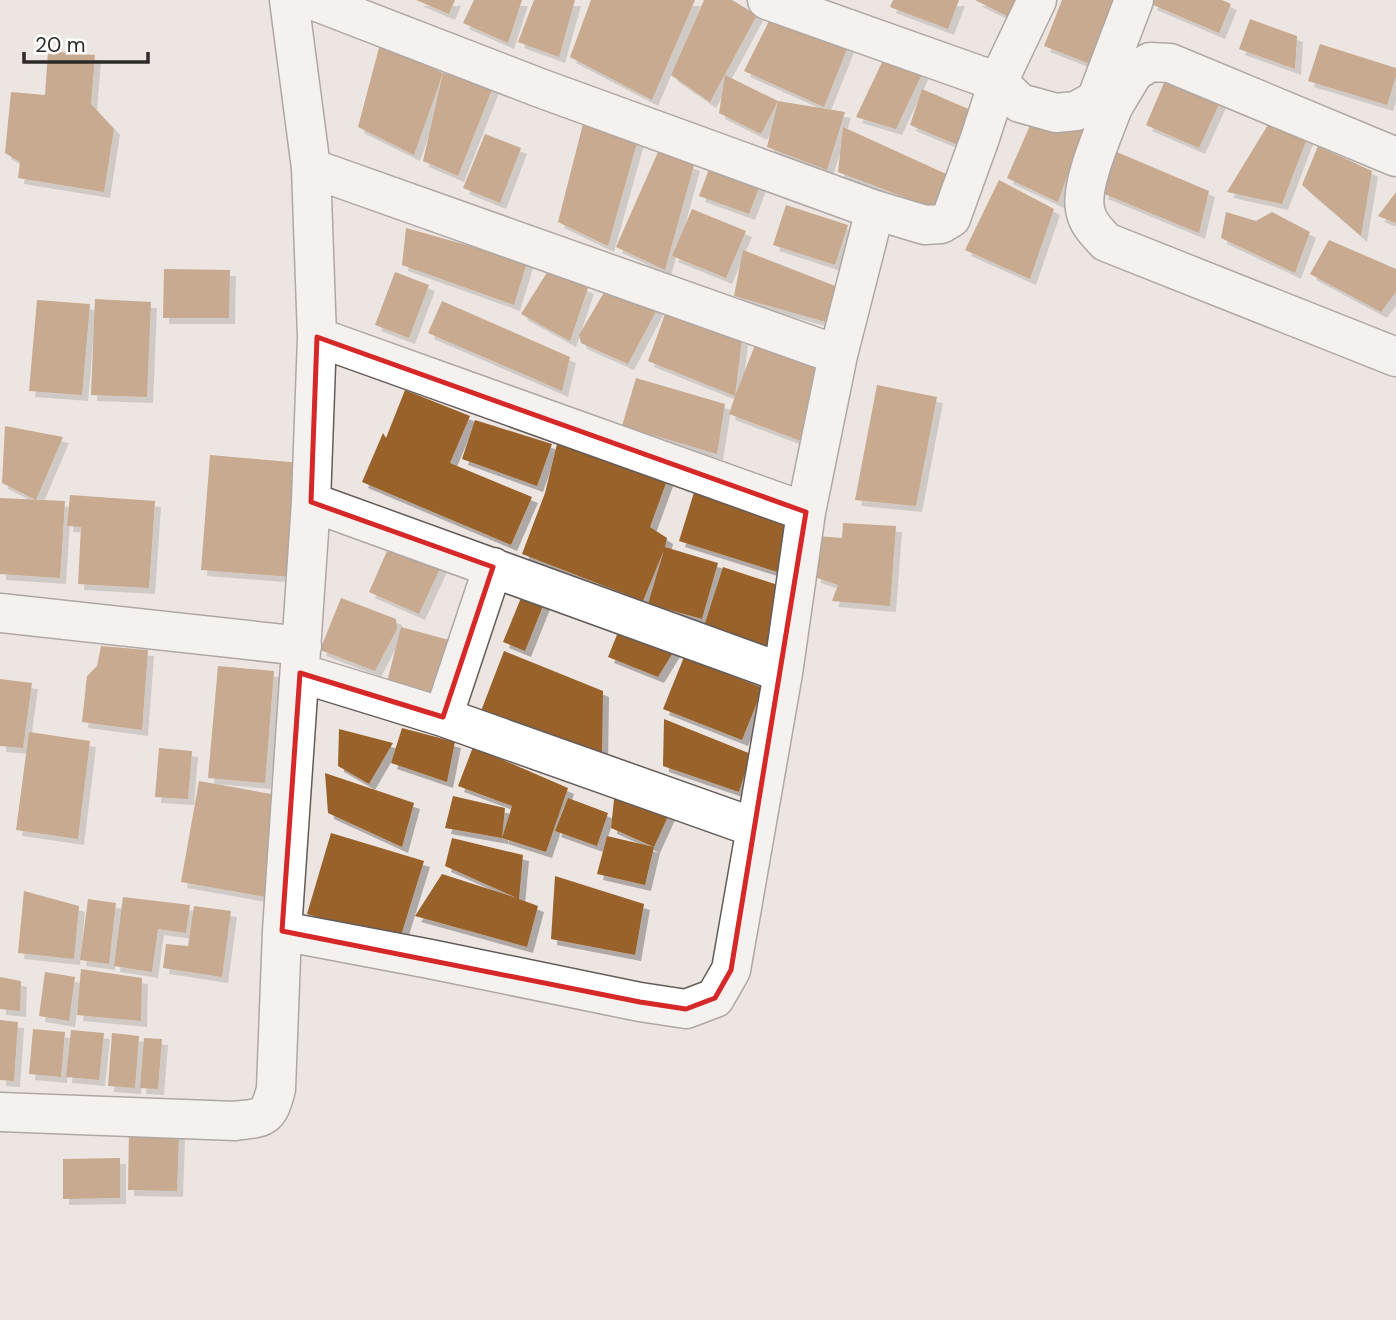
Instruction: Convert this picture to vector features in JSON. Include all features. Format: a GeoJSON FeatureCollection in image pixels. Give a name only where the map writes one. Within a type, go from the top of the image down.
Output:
{"type":"FeatureCollection","features":[{"type":"Feature","properties":{"kind":"street"},"geometry":{"type":"LineString","coordinates":[[0,1112],[235,1121],[262,1117],[271,1107],[276,1089],[282,931],[311,502],[317,337],[311,167],[289,0]]}},
{"type":"Feature","properties":{"kind":"street"},"geometry":{"type":"LineString","coordinates":[[312,0],[540,88],[875,210],[925,225],[941,224],[951,218],[998,82],[1037,0]]}},
{"type":"Feature","properties":{"kind":"street"},"geometry":{"type":"LineString","coordinates":[[767,0],[998,82],[1020,103],[1056,114],[1105,103],[1135,72],[1150,62],[1170,63],[1396,157]]}},
{"type":"Feature","properties":{"kind":"street"},"geometry":{"type":"LineString","coordinates":[[1135,0],[1105,103],[1086,185],[1084,208],[1091,224],[1106,242],[1396,357]]}},
{"type":"Feature","properties":{"kind":"street"},"geometry":{"type":"LineString","coordinates":[[311,167],[838,355]]}},
{"type":"Feature","properties":{"kind":"street"},"geometry":{"type":"LineString","coordinates":[[282,931],[640,1002],[686,1009],[715,998],[732,971],[783,673],[806,512],[838,355],[875,210]]}},
{"type":"Feature","properties":{"kind":"street"},"geometry":{"type":"LineString","coordinates":[[317,337],[806,512]]}},
{"type":"Feature","properties":{"kind":"street"},"geometry":{"type":"LineString","coordinates":[[311,502],[783,673]]}},
{"type":"Feature","properties":{"kind":"street"},"geometry":{"type":"LineString","coordinates":[[443,717],[493,567]]}},
{"type":"Feature","properties":{"kind":"street"},"geometry":{"type":"LineString","coordinates":[[0,613],[301,659],[443,717],[756,828]]}},
{"type":"Feature","properties":{"kind":"highlighted area"},"geometry":{"type":"Polygon","coordinates":[[[317,337],[806,512],[731,970],[715,998],[686,1009],[640,1002],[282,931],[300,673],[443,717],[493,567],[311,502],[317,337]]]}},
{"type":"Feature","properties":{"kind":"building"},"geometry":{"type":"Polygon","coordinates":[[[416,0],[455,0],[449,14],[416,0]]]}},
{"type":"Feature","properties":{"kind":"building"},"geometry":{"type":"Polygon","coordinates":[[[474,0],[522,0],[508,43],[463,23],[474,0]]]}},
{"type":"Feature","properties":{"kind":"building"},"geometry":{"type":"Polygon","coordinates":[[[534,0],[575,0],[559,57],[518,42],[534,0]]]}},
{"type":"Feature","properties":{"kind":"building"},"geometry":{"type":"Polygon","coordinates":[[[591,0],[695,0],[652,100],[570,57],[591,0]]]}},
{"type":"Feature","properties":{"kind":"building"},"geometry":{"type":"Polygon","coordinates":[[[704,0],[732,0],[757,15],[710,102],[671,75],[704,0]]]}},
{"type":"Feature","properties":{"kind":"building"},"geometry":{"type":"Polygon","coordinates":[[[893,0],[959,0],[948,29],[890,7],[893,0]]]}},
{"type":"Feature","properties":{"kind":"building"},"geometry":{"type":"Polygon","coordinates":[[[975,0],[1016,0],[1013,19],[975,0]]]}},
{"type":"Feature","properties":{"kind":"building"},"geometry":{"type":"Polygon","coordinates":[[[1062,0],[1115,0],[1098,67],[1044,46],[1062,0]]]}},
{"type":"Feature","properties":{"kind":"building"},"geometry":{"type":"Polygon","coordinates":[[[1153,0],[1222,0],[1231,4],[1219,33],[1151,4],[1153,0]]]}},
{"type":"Feature","properties":{"kind":"building"},"geometry":{"type":"Polygon","coordinates":[[[773,13],[849,44],[824,107],[744,71],[773,13]]]}},
{"type":"Feature","properties":{"kind":"building"},"geometry":{"type":"Polygon","coordinates":[[[1250,19],[1297,36],[1295,69],[1239,49],[1250,19]]]}},
{"type":"Feature","properties":{"kind":"building"},"geometry":{"type":"Polygon","coordinates":[[[380,44],[443,73],[414,155],[358,127],[380,44]]]}},
{"type":"Feature","properties":{"kind":"building"},"geometry":{"type":"Polygon","coordinates":[[[1320,44],[1396,68],[1387,105],[1308,81],[1320,44]]]}},
{"type":"Feature","properties":{"kind":"building"},"geometry":{"type":"Polygon","coordinates":[[[48,51],[95,55],[91,104],[114,129],[104,192],[18,178],[20,162],[5,153],[11,92],[45,95],[48,51]]]}},
{"type":"Feature","properties":{"kind":"building"},"geometry":{"type":"Polygon","coordinates":[[[886,54],[924,70],[896,129],[856,117],[886,54]]]}},
{"type":"Feature","properties":{"kind":"building"},"geometry":{"type":"Polygon","coordinates":[[[443,73],[493,87],[458,176],[423,161],[443,73]]]}},
{"type":"Feature","properties":{"kind":"building"},"geometry":{"type":"Polygon","coordinates":[[[725,75],[778,101],[761,134],[719,113],[725,75]]]}},
{"type":"Feature","properties":{"kind":"building"},"geometry":{"type":"Polygon","coordinates":[[[1166,78],[1220,102],[1199,148],[1146,125],[1166,78]]]}},
{"type":"Feature","properties":{"kind":"building"},"geometry":{"type":"Polygon","coordinates":[[[922,89],[978,113],[967,149],[910,125],[922,89]]]}},
{"type":"Feature","properties":{"kind":"building"},"geometry":{"type":"Polygon","coordinates":[[[778,101],[845,112],[827,170],[767,147],[778,101]]]}},
{"type":"Feature","properties":{"kind":"building"},"geometry":{"type":"Polygon","coordinates":[[[1035,114],[1083,131],[1058,202],[1007,178],[1035,114]]]}},
{"type":"Feature","properties":{"kind":"building"},"geometry":{"type":"Polygon","coordinates":[[[1274,115],[1311,128],[1282,204],[1227,192],[1274,115]]]}},
{"type":"Feature","properties":{"kind":"building"},"geometry":{"type":"Polygon","coordinates":[[[584,120],[638,139],[608,246],[558,222],[584,120]]]}},
{"type":"Feature","properties":{"kind":"building"},"geometry":{"type":"Polygon","coordinates":[[[843,127],[955,178],[936,209],[838,172],[843,127]]]}},
{"type":"Feature","properties":{"kind":"building"},"geometry":{"type":"Polygon","coordinates":[[[485,134],[521,148],[500,203],[463,188],[485,134]]]}},
{"type":"Feature","properties":{"kind":"building"},"geometry":{"type":"Polygon","coordinates":[[[1318,146],[1372,171],[1361,236],[1302,185],[1318,146]]]}},
{"type":"Feature","properties":{"kind":"building"},"geometry":{"type":"Polygon","coordinates":[[[1112,150],[1209,191],[1199,233],[1102,193],[1112,150]]]}},
{"type":"Feature","properties":{"kind":"building"},"geometry":{"type":"Polygon","coordinates":[[[658,152],[694,165],[665,270],[616,247],[658,152]]]}},
{"type":"Feature","properties":{"kind":"building"},"geometry":{"type":"Polygon","coordinates":[[[712,161],[762,180],[749,214],[699,196],[712,161]]]}},
{"type":"Feature","properties":{"kind":"building"},"geometry":{"type":"Polygon","coordinates":[[[999,180],[1054,209],[1030,279],[965,250],[999,180]]]}},
{"type":"Feature","properties":{"kind":"building"},"geometry":{"type":"Polygon","coordinates":[[[1396,192],[1396,223],[1378,216],[1396,192]]]}},
{"type":"Feature","properties":{"kind":"building"},"geometry":{"type":"Polygon","coordinates":[[[786,205],[848,225],[835,265],[773,245],[786,205]]]}},
{"type":"Feature","properties":{"kind":"building"},"geometry":{"type":"Polygon","coordinates":[[[692,209],[746,231],[726,278],[672,256],[692,209]]]}},
{"type":"Feature","properties":{"kind":"building"},"geometry":{"type":"Polygon","coordinates":[[[1226,212],[1256,221],[1272,212],[1310,232],[1295,273],[1221,238],[1226,212]]]}},
{"type":"Feature","properties":{"kind":"building"},"geometry":{"type":"Polygon","coordinates":[[[406,228],[527,262],[514,305],[402,265],[406,228]]]}},
{"type":"Feature","properties":{"kind":"building"},"geometry":{"type":"Polygon","coordinates":[[[1329,240],[1396,269],[1396,292],[1381,312],[1310,274],[1329,240]]]}},
{"type":"Feature","properties":{"kind":"building"},"geometry":{"type":"Polygon","coordinates":[[[743,250],[843,289],[837,325],[734,296],[743,250]]]}},
{"type":"Feature","properties":{"kind":"building"},"geometry":{"type":"Polygon","coordinates":[[[164,269],[230,270],[229,318],[163,318],[164,269]]]}},
{"type":"Feature","properties":{"kind":"building"},"geometry":{"type":"Polygon","coordinates":[[[548,271],[588,288],[570,341],[521,314],[548,271]]]}},
{"type":"Feature","properties":{"kind":"building"},"geometry":{"type":"Polygon","coordinates":[[[395,272],[429,285],[409,338],[375,325],[395,272]]]}},
{"type":"Feature","properties":{"kind":"building"},"geometry":{"type":"Polygon","coordinates":[[[606,289],[660,304],[628,364],[581,343],[579,335],[606,289]]]}},
{"type":"Feature","properties":{"kind":"building"},"geometry":{"type":"Polygon","coordinates":[[[95,299],[151,302],[147,397],[91,395],[95,299]]]}},
{"type":"Feature","properties":{"kind":"building"},"geometry":{"type":"Polygon","coordinates":[[[37,300],[90,304],[82,395],[29,391],[37,300]]]}},
{"type":"Feature","properties":{"kind":"building"},"geometry":{"type":"Polygon","coordinates":[[[442,301],[570,357],[562,391],[428,333],[442,301]]]}},
{"type":"Feature","properties":{"kind":"building"},"geometry":{"type":"Polygon","coordinates":[[[665,314],[742,339],[735,396],[648,361],[665,314]]]}},
{"type":"Feature","properties":{"kind":"building"},"geometry":{"type":"Polygon","coordinates":[[[757,340],[829,367],[801,441],[729,414],[757,340]]]}},
{"type":"Feature","properties":{"kind":"building"},"geometry":{"type":"Polygon","coordinates":[[[636,378],[725,404],[717,454],[622,426],[636,378]]]}},
{"type":"Feature","properties":{"kind":"building"},"geometry":{"type":"Polygon","coordinates":[[[877,385],[937,397],[916,506],[855,500],[877,385]]]}},
{"type":"Feature","properties":{"kind":"building"},"geometry":{"type":"Polygon","coordinates":[[[405,390],[470,416],[450,463],[532,497],[511,545],[362,482],[383,433],[386,438],[405,390]]]}},
{"type":"Feature","properties":{"kind":"building"},"geometry":{"type":"Polygon","coordinates":[[[475,420],[552,444],[537,486],[462,459],[475,420]]]}},
{"type":"Feature","properties":{"kind":"building"},"geometry":{"type":"Polygon","coordinates":[[[5,426],[63,437],[36,500],[2,483],[5,426]]]}},
{"type":"Feature","properties":{"kind":"building"},"geometry":{"type":"Polygon","coordinates":[[[558,440],[669,475],[650,527],[667,538],[665,547],[718,563],[702,619],[648,604],[664,550],[643,601],[522,554],[545,493],[558,440]]]}},
{"type":"Feature","properties":{"kind":"building"},"geometry":{"type":"Polygon","coordinates":[[[210,455],[301,463],[292,577],[201,570],[210,455]]]}},
{"type":"Feature","properties":{"kind":"building"},"geometry":{"type":"Polygon","coordinates":[[[696,486],[801,517],[784,574],[679,541],[696,486]]]}},
{"type":"Feature","properties":{"kind":"building"},"geometry":{"type":"Polygon","coordinates":[[[70,495],[155,501],[149,588],[78,584],[81,527],[67,526],[70,495]]]}},
{"type":"Feature","properties":{"kind":"building"},"geometry":{"type":"Polygon","coordinates":[[[0,498],[65,501],[60,578],[0,574],[0,498]]]}},
{"type":"Feature","properties":{"kind":"building"},"geometry":{"type":"Polygon","coordinates":[[[843,523],[896,526],[890,606],[832,601],[838,585],[815,577],[817,536],[842,538],[843,523]]]}},
{"type":"Feature","properties":{"kind":"building"},"geometry":{"type":"Polygon","coordinates":[[[391,542],[442,564],[419,614],[369,592],[391,542]]]}},
{"type":"Feature","properties":{"kind":"building"},"geometry":{"type":"Polygon","coordinates":[[[723,567],[790,589],[770,651],[703,629],[723,567]]]}},
{"type":"Feature","properties":{"kind":"building"},"geometry":{"type":"Polygon","coordinates":[[[523,593],[545,601],[525,651],[503,642],[523,593]]]}},
{"type":"Feature","properties":{"kind":"building"},"geometry":{"type":"Polygon","coordinates":[[[341,598],[396,619],[397,629],[375,671],[320,650],[341,598]]]}},
{"type":"Feature","properties":{"kind":"building"},"geometry":{"type":"Polygon","coordinates":[[[621,625],[677,646],[658,677],[608,657],[621,625]]]}},
{"type":"Feature","properties":{"kind":"building"},"geometry":{"type":"Polygon","coordinates":[[[401,627],[460,643],[445,698],[387,682],[401,627]]]}},
{"type":"Feature","properties":{"kind":"building"},"geometry":{"type":"Polygon","coordinates":[[[101,646],[148,650],[142,730],[82,722],[87,676],[97,666],[101,646]]]}},
{"type":"Feature","properties":{"kind":"building"},"geometry":{"type":"Polygon","coordinates":[[[504,651],[603,691],[602,758],[481,711],[504,651]]]}},
{"type":"Feature","properties":{"kind":"building"},"geometry":{"type":"Polygon","coordinates":[[[684,657],[763,688],[742,740],[663,709],[684,657]]]}},
{"type":"Feature","properties":{"kind":"building"},"geometry":{"type":"Polygon","coordinates":[[[218,666],[274,671],[265,783],[208,778],[218,666]]]}},
{"type":"Feature","properties":{"kind":"building"},"geometry":{"type":"Polygon","coordinates":[[[0,679],[32,683],[23,748],[0,746],[0,679]]]}},
{"type":"Feature","properties":{"kind":"building"},"geometry":{"type":"Polygon","coordinates":[[[664,719],[751,754],[739,792],[663,766],[664,719]]]}},
{"type":"Feature","properties":{"kind":"building"},"geometry":{"type":"Polygon","coordinates":[[[402,728],[455,742],[447,782],[391,763],[402,728]]]}},
{"type":"Feature","properties":{"kind":"building"},"geometry":{"type":"Polygon","coordinates":[[[339,729],[393,743],[369,784],[338,766],[339,729]]]}},
{"type":"Feature","properties":{"kind":"building"},"geometry":{"type":"Polygon","coordinates":[[[29,732],[90,741],[78,839],[16,830],[29,732]]]}},
{"type":"Feature","properties":{"kind":"building"},"geometry":{"type":"Polygon","coordinates":[[[473,747],[568,788],[546,852],[502,838],[512,806],[458,786],[473,747]]]}},
{"type":"Feature","properties":{"kind":"building"},"geometry":{"type":"Polygon","coordinates":[[[159,748],[192,751],[188,799],[155,797],[159,748]]]}},
{"type":"Feature","properties":{"kind":"building"},"geometry":{"type":"Polygon","coordinates":[[[325,773],[414,803],[402,847],[328,813],[325,773]]]}},
{"type":"Feature","properties":{"kind":"building"},"geometry":{"type":"Polygon","coordinates":[[[199,781],[288,797],[271,898],[181,882],[199,781]]]}},
{"type":"Feature","properties":{"kind":"building"},"geometry":{"type":"Polygon","coordinates":[[[615,790],[670,812],[654,847],[611,828],[615,790]]]}},
{"type":"Feature","properties":{"kind":"building"},"geometry":{"type":"Polygon","coordinates":[[[453,796],[505,808],[502,838],[445,828],[453,796]]]}},
{"type":"Feature","properties":{"kind":"building"},"geometry":{"type":"Polygon","coordinates":[[[568,798],[608,813],[597,846],[555,831],[568,798]]]}},
{"type":"Feature","properties":{"kind":"building"},"geometry":{"type":"Polygon","coordinates":[[[331,833],[424,861],[399,942],[307,914],[331,833]]]}},
{"type":"Feature","properties":{"kind":"building"},"geometry":{"type":"Polygon","coordinates":[[[607,836],[654,847],[645,885],[597,874],[607,836]]]}},
{"type":"Feature","properties":{"kind":"building"},"geometry":{"type":"Polygon","coordinates":[[[452,838],[523,855],[519,899],[538,906],[527,947],[415,916],[442,874],[517,898],[445,866],[452,838]]]}},
{"type":"Feature","properties":{"kind":"building"},"geometry":{"type":"Polygon","coordinates":[[[555,876],[644,904],[635,955],[551,939],[555,876]]]}},
{"type":"Feature","properties":{"kind":"building"},"geometry":{"type":"Polygon","coordinates":[[[24,891],[79,906],[74,959],[18,953],[24,891]]]}},
{"type":"Feature","properties":{"kind":"building"},"geometry":{"type":"Polygon","coordinates":[[[123,897],[190,905],[186,933],[158,929],[152,972],[114,966],[123,897]]]}},
{"type":"Feature","properties":{"kind":"building"},"geometry":{"type":"Polygon","coordinates":[[[88,899],[116,903],[109,964],[80,960],[88,899]]]}},
{"type":"Feature","properties":{"kind":"building"},"geometry":{"type":"Polygon","coordinates":[[[194,906],[231,911],[222,977],[163,968],[166,944],[188,946],[194,906]]]}},
{"type":"Feature","properties":{"kind":"building"},"geometry":{"type":"Polygon","coordinates":[[[81,969],[142,978],[141,1021],[77,1015],[81,969]]]}},
{"type":"Feature","properties":{"kind":"building"},"geometry":{"type":"Polygon","coordinates":[[[45,972],[75,977],[69,1021],[39,1016],[45,972]]]}},
{"type":"Feature","properties":{"kind":"building"},"geometry":{"type":"Polygon","coordinates":[[[0,977],[21,981],[20,1011],[0,1009],[0,977]]]}},
{"type":"Feature","properties":{"kind":"building"},"geometry":{"type":"Polygon","coordinates":[[[0,1020],[18,1022],[14,1081],[0,1080],[0,1020]]]}},
{"type":"Feature","properties":{"kind":"building"},"geometry":{"type":"Polygon","coordinates":[[[33,1029],[65,1032],[61,1077],[29,1074],[33,1029]]]}},
{"type":"Feature","properties":{"kind":"building"},"geometry":{"type":"Polygon","coordinates":[[[71,1030],[104,1033],[99,1080],[66,1077],[71,1030]]]}},
{"type":"Feature","properties":{"kind":"building"},"geometry":{"type":"Polygon","coordinates":[[[112,1033],[139,1036],[135,1088],[108,1086],[112,1033]]]}},
{"type":"Feature","properties":{"kind":"building"},"geometry":{"type":"Polygon","coordinates":[[[144,1038],[162,1039],[158,1089],[140,1088],[144,1038]]]}},
{"type":"Feature","properties":{"kind":"building"},"geometry":{"type":"Polygon","coordinates":[[[129,1131],[179,1132],[177,1191],[128,1190],[129,1131]]]}},
{"type":"Feature","properties":{"kind":"building"},"geometry":{"type":"Polygon","coordinates":[[[120,1158],[120,1198],[63,1199],[63,1159],[120,1158]]]}}]}
